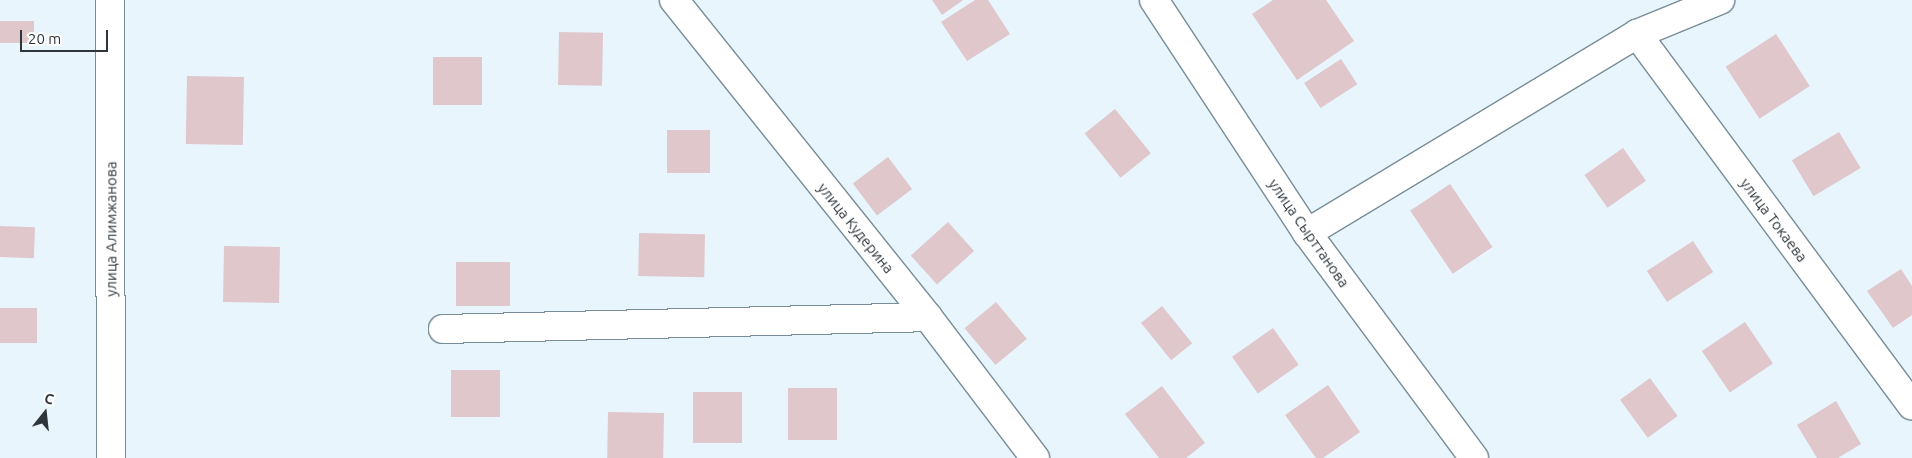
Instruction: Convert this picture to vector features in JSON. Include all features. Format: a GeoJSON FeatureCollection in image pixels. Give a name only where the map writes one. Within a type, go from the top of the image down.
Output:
{"type":"FeatureCollection","features":[{"type":"Feature","properties":{"kind":"street","name":"улица Алимжанова"},"geometry":{"type":"LineString","coordinates":[[110,0],[111,458]]}},
{"type":"Feature","properties":{"kind":"street","name":"улица Кудерина"},"geometry":{"type":"LineString","coordinates":[[674,0],[928,317],[1035,458]]}},
{"type":"Feature","properties":{"kind":"street","name":"улица Сырттанова"},"geometry":{"type":"LineString","coordinates":[[1154,0],[1307,233],[1474,458]]}},
{"type":"Feature","properties":{"kind":"street"},"geometry":{"type":"LineString","coordinates":[[1307,233],[1637,34],[1720,0]]}},
{"type":"Feature","properties":{"kind":"street","name":"улица Токаева"},"geometry":{"type":"LineString","coordinates":[[1637,34],[1912,405]]}},
{"type":"Feature","properties":{"kind":"street"},"geometry":{"type":"LineString","coordinates":[[443,329],[928,317]]}},
{"type":"Feature","properties":{"kind":"building"},"geometry":{"type":"Polygon","coordinates":[[[932,0],[963,0],[942,15],[932,0]]]}},
{"type":"Feature","properties":{"kind":"building"},"geometry":{"type":"Polygon","coordinates":[[[975,0],[988,0],[1010,34],[967,61],[941,22],[975,0]]]}},
{"type":"Feature","properties":{"kind":"building"},"geometry":{"type":"Polygon","coordinates":[[[1273,0],[1326,0],[1354,41],[1297,80],[1252,14],[1273,0]]]}},
{"type":"Feature","properties":{"kind":"building"},"geometry":{"type":"Polygon","coordinates":[[[0,21],[34,21],[34,43],[0,43],[0,21]]]}},
{"type":"Feature","properties":{"kind":"building"},"geometry":{"type":"Polygon","coordinates":[[[559,32],[603,33],[602,86],[558,85],[559,32]]]}},
{"type":"Feature","properties":{"kind":"building"},"geometry":{"type":"Polygon","coordinates":[[[1776,34],[1810,86],[1759,119],[1726,67],[1776,34]]]}},
{"type":"Feature","properties":{"kind":"building"},"geometry":{"type":"Polygon","coordinates":[[[433,57],[482,57],[482,105],[433,105],[433,57]]]}},
{"type":"Feature","properties":{"kind":"building"},"geometry":{"type":"Polygon","coordinates":[[[1341,59],[1357,84],[1320,108],[1304,83],[1341,59]]]}},
{"type":"Feature","properties":{"kind":"building"},"geometry":{"type":"Polygon","coordinates":[[[187,76],[244,77],[243,145],[186,144],[187,76]]]}},
{"type":"Feature","properties":{"kind":"building"},"geometry":{"type":"Polygon","coordinates":[[[1115,109],[1151,153],[1121,178],[1085,134],[1115,109]]]}},
{"type":"Feature","properties":{"kind":"building"},"geometry":{"type":"Polygon","coordinates":[[[667,130],[710,130],[710,173],[667,173],[667,130]]]}},
{"type":"Feature","properties":{"kind":"building"},"geometry":{"type":"Polygon","coordinates":[[[1839,132],[1861,168],[1813,196],[1792,160],[1839,132]]]}},
{"type":"Feature","properties":{"kind":"building"},"geometry":{"type":"Polygon","coordinates":[[[1623,148],[1646,181],[1607,208],[1584,175],[1623,148]]]}},
{"type":"Feature","properties":{"kind":"building"},"geometry":{"type":"Polygon","coordinates":[[[888,157],[912,189],[877,215],[853,183],[888,157]]]}},
{"type":"Feature","properties":{"kind":"building"},"geometry":{"type":"Polygon","coordinates":[[[1450,184],[1492,247],[1453,274],[1410,211],[1450,184]]]}},
{"type":"Feature","properties":{"kind":"building"},"geometry":{"type":"Polygon","coordinates":[[[948,222],[974,251],[937,284],[911,255],[948,222]]]}},
{"type":"Feature","properties":{"kind":"building"},"geometry":{"type":"Polygon","coordinates":[[[0,226],[35,227],[34,258],[0,257],[0,226]]]}},
{"type":"Feature","properties":{"kind":"building"},"geometry":{"type":"Polygon","coordinates":[[[639,233],[705,234],[704,277],[638,276],[639,233]]]}},
{"type":"Feature","properties":{"kind":"building"},"geometry":{"type":"Polygon","coordinates":[[[1693,241],[1713,272],[1667,302],[1647,271],[1693,241]]]}},
{"type":"Feature","properties":{"kind":"building"},"geometry":{"type":"Polygon","coordinates":[[[224,246],[280,247],[279,303],[223,302],[224,246]]]}},
{"type":"Feature","properties":{"kind":"building"},"geometry":{"type":"Polygon","coordinates":[[[456,262],[510,262],[510,306],[456,306],[456,262]]]}},
{"type":"Feature","properties":{"kind":"building"},"geometry":{"type":"Polygon","coordinates":[[[1901,269],[1912,286],[1912,315],[1893,328],[1867,291],[1901,269]]]}},
{"type":"Feature","properties":{"kind":"building"},"geometry":{"type":"Polygon","coordinates":[[[996,302],[1027,339],[995,365],[965,328],[996,302]]]}},
{"type":"Feature","properties":{"kind":"building"},"geometry":{"type":"Polygon","coordinates":[[[1162,306],[1192,343],[1171,360],[1141,323],[1162,306]]]}},
{"type":"Feature","properties":{"kind":"building"},"geometry":{"type":"Polygon","coordinates":[[[0,308],[37,308],[37,343],[0,343],[0,308]]]}},
{"type":"Feature","properties":{"kind":"building"},"geometry":{"type":"Polygon","coordinates":[[[1745,322],[1773,363],[1730,393],[1702,351],[1745,322]]]}},
{"type":"Feature","properties":{"kind":"building"},"geometry":{"type":"Polygon","coordinates":[[[1273,328],[1299,365],[1258,394],[1232,357],[1273,328]]]}},
{"type":"Feature","properties":{"kind":"building"},"geometry":{"type":"Polygon","coordinates":[[[451,370],[500,370],[500,417],[451,417],[451,370]]]}},
{"type":"Feature","properties":{"kind":"building"},"geometry":{"type":"Polygon","coordinates":[[[1650,378],[1678,416],[1648,438],[1620,400],[1650,378]]]}},
{"type":"Feature","properties":{"kind":"building"},"geometry":{"type":"Polygon","coordinates":[[[1328,385],[1360,432],[1323,458],[1316,458],[1285,415],[1328,385]]]}},
{"type":"Feature","properties":{"kind":"building"},"geometry":{"type":"Polygon","coordinates":[[[1162,386],[1205,443],[1186,458],[1159,458],[1125,414],[1162,386]]]}},
{"type":"Feature","properties":{"kind":"building"},"geometry":{"type":"Polygon","coordinates":[[[788,388],[837,388],[837,440],[788,440],[788,388]]]}},
{"type":"Feature","properties":{"kind":"building"},"geometry":{"type":"Polygon","coordinates":[[[693,392],[742,392],[742,443],[693,443],[693,392]]]}},
{"type":"Feature","properties":{"kind":"building"},"geometry":{"type":"Polygon","coordinates":[[[1836,401],[1861,444],[1838,458],[1817,458],[1797,425],[1836,401]]]}},
{"type":"Feature","properties":{"kind":"building"},"geometry":{"type":"Polygon","coordinates":[[[608,412],[664,413],[663,458],[607,458],[608,412]]]}}]}
